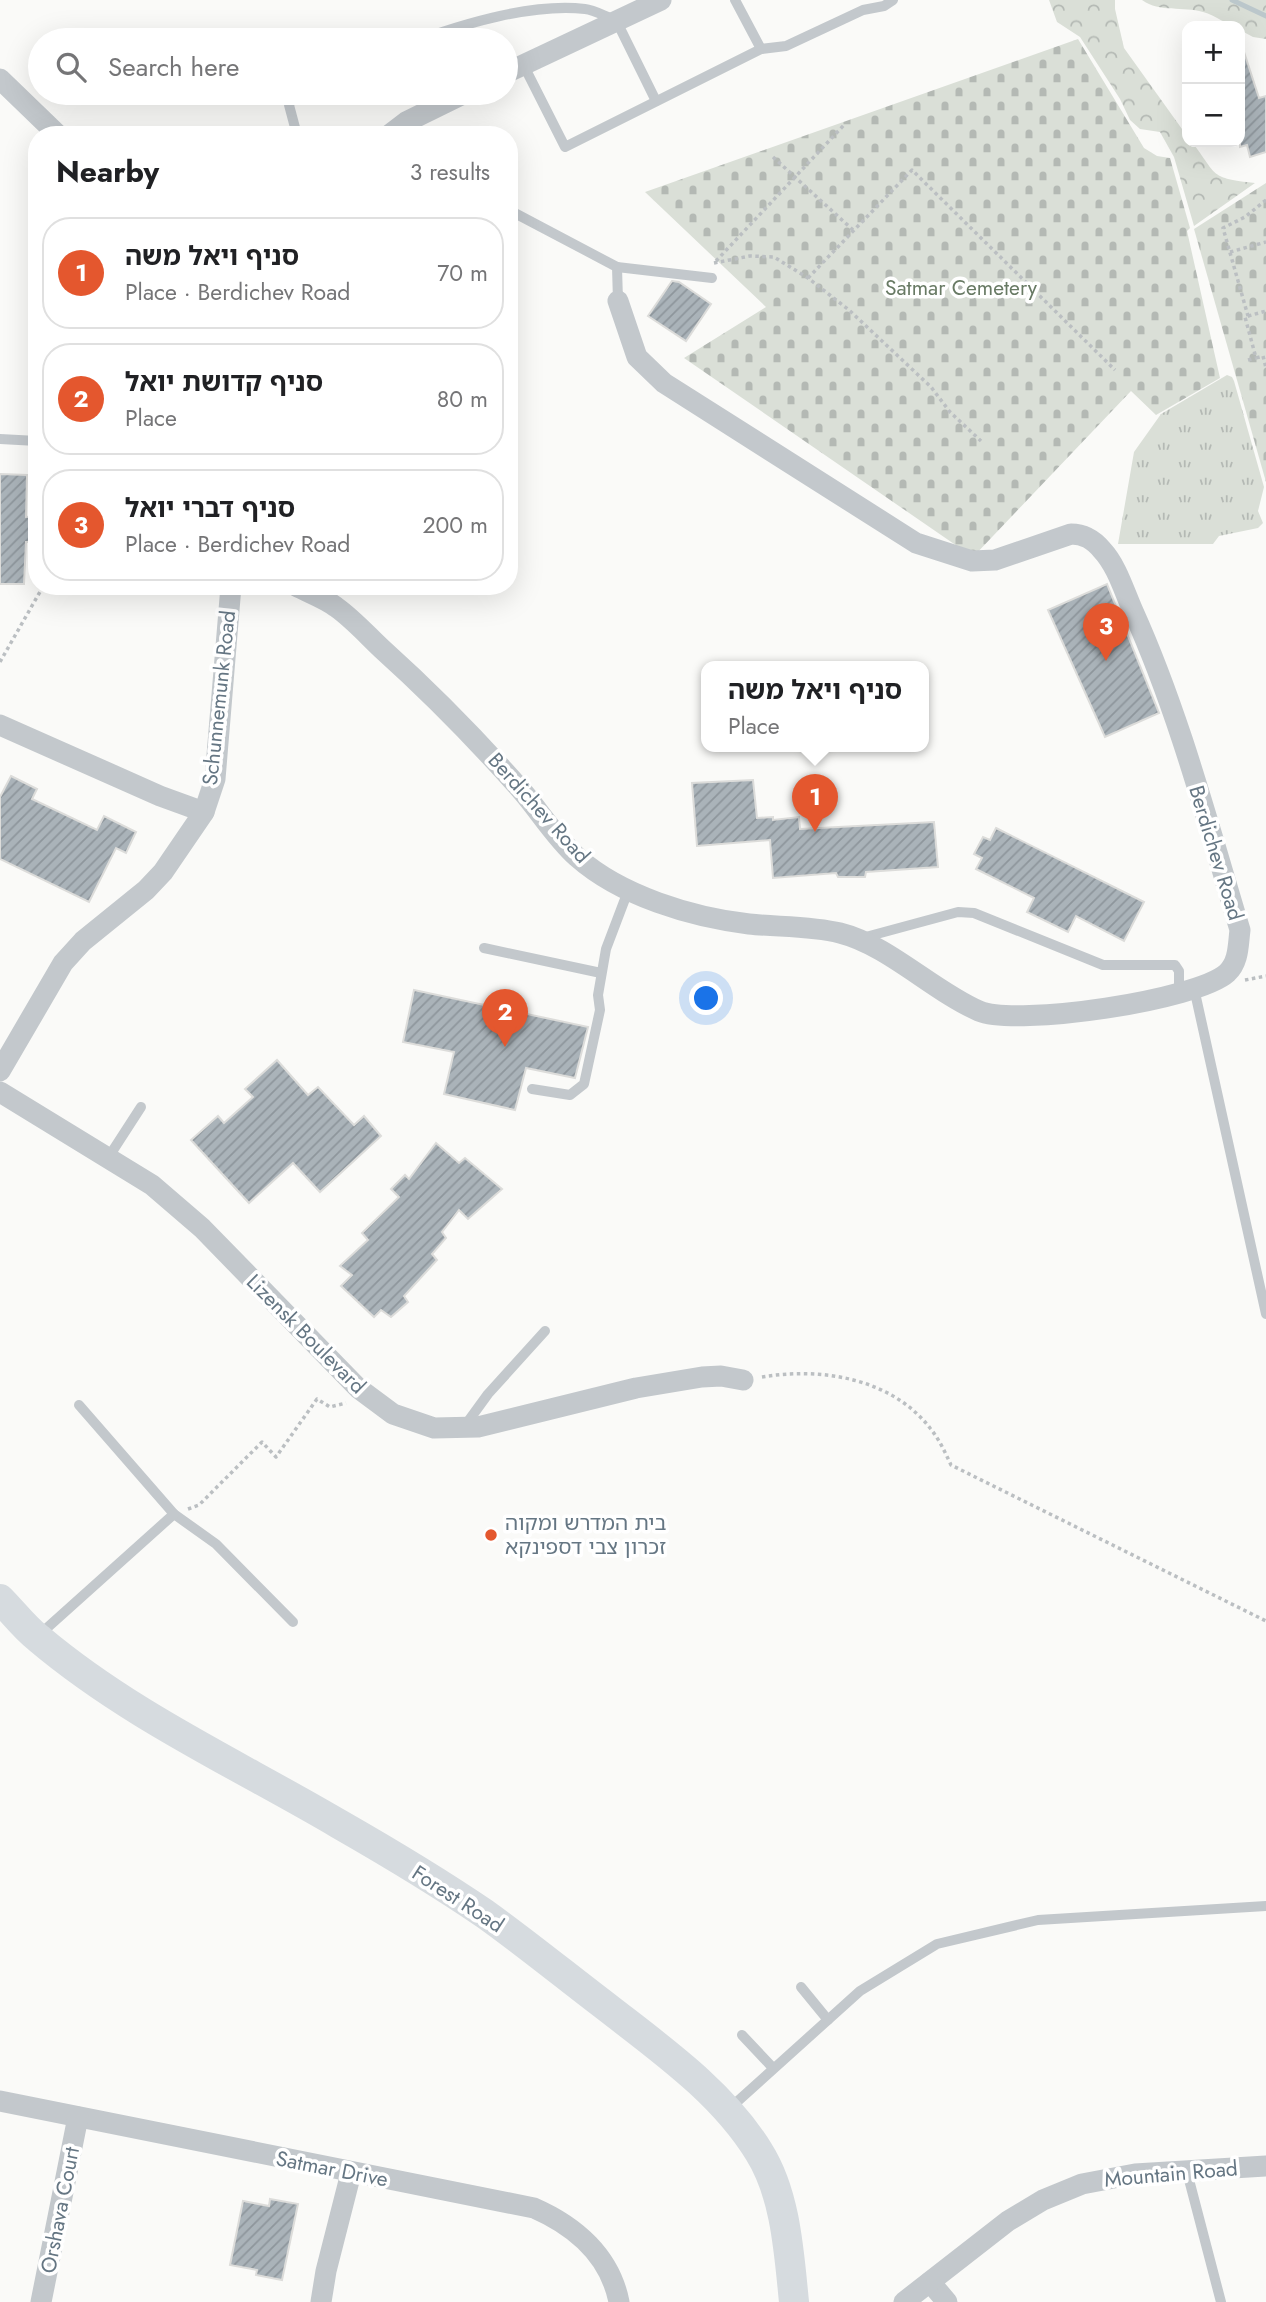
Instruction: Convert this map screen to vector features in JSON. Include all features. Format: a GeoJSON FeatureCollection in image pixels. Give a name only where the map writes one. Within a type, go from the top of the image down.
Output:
{"type":"FeatureCollection","features":[{"type":"Feature","properties":{"kind":"street"},"geometry":{"type":"LineString","coordinates":[[518,67],[661,0]]}},
{"type":"Feature","properties":{"kind":"street"},"geometry":{"type":"LineString","coordinates":[[0,79],[49,126]]}},
{"type":"Feature","properties":{"kind":"street"},"geometry":{"type":"LineString","coordinates":[[401,126],[441,105]]}},
{"type":"Feature","properties":{"kind":"street","name":"Berdichev Road"},"geometry":{"type":"LineString","coordinates":[[314,595],[335,606],[429,692],[483,746],[575,855],[611,882],[628,891],[702,916],[840,933],[855,939],[979,1011],[1002,1017],[1059,1015],[1109,1009],[1187,990],[1226,974],[1236,963],[1240,930],[1166,693],[1112,563],[1102,549],[1083,534],[1071,534],[995,560],[971,561],[916,542],[664,383],[637,356],[618,301]]}},
{"type":"Feature","properties":{"kind":"street","name":"Schunnemunk Road"},"geometry":{"type":"LineString","coordinates":[[0,1071],[63,963],[83,941],[146,890],[163,872],[204,812],[215,779],[230,595]]}},
{"type":"Feature","properties":{"kind":"street"},"geometry":{"type":"LineString","coordinates":[[0,725],[160,796],[204,812]]}},
{"type":"Feature","properties":{"kind":"street","name":"Lizensk Boulevard"},"geometry":{"type":"LineString","coordinates":[[0,1093],[152,1185],[202,1228],[358,1388],[393,1414],[434,1428],[478,1427],[636,1388],[702,1377],[721,1376],[743,1380]]}},
{"type":"Feature","properties":{"kind":"street","name":"Forest Road"},"geometry":{"type":"LineString","coordinates":[[0,1598],[37,1637],[93,1682],[133,1708],[340,1824],[484,1914],[690,2074],[727,2111],[760,2154],[779,2200],[789,2248],[794,2302]]}},
{"type":"Feature","properties":{"kind":"street","name":"Satmar Drive"},"geometry":{"type":"LineString","coordinates":[[0,2101],[534,2208],[572,2228],[592,2247],[605,2266],[619,2302]]}},
{"type":"Feature","properties":{"kind":"street","name":"Orshava Court"},"geometry":{"type":"LineString","coordinates":[[41,2302],[78,2117]]}},
{"type":"Feature","properties":{"kind":"street","name":"Mountain Road"},"geometry":{"type":"LineString","coordinates":[[904,2302],[1008,2221],[1043,2200],[1082,2184],[1122,2176],[1266,2166]]}},
{"type":"Feature","properties":{"kind":"street"},"geometry":{"type":"LineString","coordinates":[[321,2302],[326,2271],[351,2173]]}},
{"type":"Feature","properties":{"kind":"street"},"geometry":{"type":"LineString","coordinates":[[930,2281],[947,2302]]}},
{"type":"Feature","properties":{"kind":"lane"},"geometry":{"type":"LineString","coordinates":[[735,0],[761,49]]}},
{"type":"Feature","properties":{"kind":"lane"},"geometry":{"type":"LineString","coordinates":[[518,75],[565,147],[761,49],[786,46],[860,5],[884,6],[892,0]]}},
{"type":"Feature","properties":{"kind":"lane"},"geometry":{"type":"LineString","coordinates":[[456,28],[538,9],[587,9],[616,20],[656,101]]}},
{"type":"Feature","properties":{"kind":"lane"},"geometry":{"type":"LineString","coordinates":[[289,105],[295,126]]}},
{"type":"Feature","properties":{"kind":"lane"},"geometry":{"type":"LineString","coordinates":[[518,215],[617,267],[712,278]]}},
{"type":"Feature","properties":{"kind":"lane"},"geometry":{"type":"LineString","coordinates":[[617,267],[618,301]]}},
{"type":"Feature","properties":{"kind":"lane"},"geometry":{"type":"LineString","coordinates":[[0,439],[28,441]]}},
{"type":"Feature","properties":{"kind":"lane"},"geometry":{"type":"LineString","coordinates":[[532,1089],[570,1095],[584,1084],[600,1010],[598,995],[606,949],[628,891]]}},
{"type":"Feature","properties":{"kind":"lane"},"geometry":{"type":"LineString","coordinates":[[855,939],[958,912],[974,913],[1103,965],[1175,965],[1187,990],[1266,1314]]}},
{"type":"Feature","properties":{"kind":"lane"},"geometry":{"type":"LineString","coordinates":[[484,948],[601,973]]}},
{"type":"Feature","properties":{"kind":"lane"},"geometry":{"type":"LineString","coordinates":[[108,1158],[141,1107]]}},
{"type":"Feature","properties":{"kind":"lane"},"geometry":{"type":"LineString","coordinates":[[464,1427],[488,1394],[545,1331]]}},
{"type":"Feature","properties":{"kind":"lane"},"geometry":{"type":"LineString","coordinates":[[79,1405],[174,1514],[216,1544],[293,1622]]}},
{"type":"Feature","properties":{"kind":"lane"},"geometry":{"type":"LineString","coordinates":[[37,1637],[174,1514]]}},
{"type":"Feature","properties":{"kind":"lane"},"geometry":{"type":"LineString","coordinates":[[727,2111],[860,1991],[937,1944],[1038,1920],[1266,1906]]}},
{"type":"Feature","properties":{"kind":"lane"},"geometry":{"type":"LineString","coordinates":[[802,1987],[828,2020]]}},
{"type":"Feature","properties":{"kind":"lane"},"geometry":{"type":"LineString","coordinates":[[742,2035],[773,2068]]}},
{"type":"Feature","properties":{"kind":"lane"},"geometry":{"type":"LineString","coordinates":[[1187,2172],[1221,2302]]}},
{"type":"Feature","properties":{"kind":"path"},"geometry":{"type":"LineString","coordinates":[[844,125],[714,263],[750,256],[775,257],[808,278],[849,310],[913,370],[941,397],[950,412],[981,441]]}},
{"type":"Feature","properties":{"kind":"path"},"geometry":{"type":"LineString","coordinates":[[772,157],[853,230]]}},
{"type":"Feature","properties":{"kind":"path"},"geometry":{"type":"LineString","coordinates":[[808,278],[912,170],[1115,370]]}},
{"type":"Feature","properties":{"kind":"path"},"geometry":{"type":"LineString","coordinates":[[1248,316],[1223,228],[1266,200]]}},
{"type":"Feature","properties":{"kind":"path"},"geometry":{"type":"LineString","coordinates":[[1230,251],[1266,242]]}},
{"type":"Feature","properties":{"kind":"path"},"geometry":{"type":"LineString","coordinates":[[1255,358],[1245,317],[1266,311]]}},
{"type":"Feature","properties":{"kind":"path"},"geometry":{"type":"LineString","coordinates":[[1248,360],[1263,356],[1266,368]]}},
{"type":"Feature","properties":{"kind":"path"},"geometry":{"type":"LineString","coordinates":[[0,662],[38,595]]}},
{"type":"Feature","properties":{"kind":"path"},"geometry":{"type":"LineString","coordinates":[[743,1380],[788,1373],[832,1375],[859,1381],[887,1392],[909,1407],[929,1426],[951,1465],[1266,1620]]}},
{"type":"Feature","properties":{"kind":"path"},"geometry":{"type":"LineString","coordinates":[[174,1514],[200,1505],[262,1442],[276,1457],[317,1398],[330,1407],[346,1403],[358,1388]]}},
{"type":"Feature","properties":{"kind":"green space"},"geometry":{"type":"Polygon","coordinates":[[[1049,0],[1115,0],[1124,48],[1182,129],[1182,147],[1196,147],[1211,169],[1222,177],[1255,183],[1194,226],[1174,157],[1160,132],[1140,129],[1130,120],[1120,99],[1080,37],[1057,22],[1049,0]]]}},
{"type":"Feature","properties":{"kind":"green space"},"geometry":{"type":"Polygon","coordinates":[[[1142,0],[1266,0],[1266,39],[1245,33],[1245,21],[1224,21],[1195,10],[1149,4],[1142,0]]]}},
{"type":"Feature","properties":{"kind":"green space","name":"Satmar Cemetery"},"geometry":{"type":"Polygon","coordinates":[[[1078,39],[1144,148],[1157,156],[1170,158],[1190,228],[1187,231],[1220,378],[1156,415],[1131,391],[973,557],[684,358],[766,307],[645,192],[1078,39]]]}},
{"type":"Feature","properties":{"kind":"green space"},"geometry":{"type":"Polygon","coordinates":[[[1266,183],[1266,482],[1194,229],[1266,183]]]}},
{"type":"Feature","properties":{"kind":"green space"},"geometry":{"type":"Polygon","coordinates":[[[1227,375],[1234,381],[1264,487],[1258,511],[1263,523],[1258,528],[1219,536],[1213,544],[1118,544],[1134,452],[1161,414],[1227,375]]]}},
{"type":"Feature","properties":{"kind":"building"},"geometry":{"type":"Polygon","coordinates":[[[1245,55],[1259,98],[1266,96],[1266,152],[1250,157],[1247,145],[1245,55]]]}},
{"type":"Feature","properties":{"kind":"building"},"geometry":{"type":"Polygon","coordinates":[[[672,281],[679,282],[711,304],[686,341],[648,316],[672,281]]]}},
{"type":"Feature","properties":{"kind":"building"},"geometry":{"type":"Polygon","coordinates":[[[0,474],[27,475],[28,542],[24,584],[0,584],[0,474]]]}},
{"type":"Feature","properties":{"kind":"building"},"geometry":{"type":"Polygon","coordinates":[[[1107,584],[1159,713],[1105,737],[1048,610],[1107,584]]]}},
{"type":"Feature","properties":{"kind":"building"},"geometry":{"type":"Polygon","coordinates":[[[11,776],[37,789],[32,799],[97,830],[104,816],[136,832],[126,853],[116,848],[89,902],[0,859],[0,797],[11,776]]]}},
{"type":"Feature","properties":{"kind":"building"},"geometry":{"type":"Polygon","coordinates":[[[753,780],[757,818],[773,817],[773,820],[799,817],[800,829],[934,822],[938,867],[866,872],[865,877],[838,877],[836,873],[773,878],[770,840],[697,846],[692,783],[753,780]]]}},
{"type":"Feature","properties":{"kind":"building"},"geometry":{"type":"Polygon","coordinates":[[[996,828],[1144,902],[1124,941],[1076,916],[1068,932],[1027,912],[1034,898],[976,869],[982,858],[974,854],[983,837],[990,840],[996,828]]]}},
{"type":"Feature","properties":{"kind":"building"},"geometry":{"type":"Polygon","coordinates":[[[414,990],[588,1027],[575,1078],[526,1068],[515,1110],[444,1094],[454,1052],[403,1042],[414,990]]]}},
{"type":"Feature","properties":{"kind":"building"},"geometry":{"type":"Polygon","coordinates":[[[277,1060],[308,1095],[318,1087],[354,1125],[364,1116],[381,1136],[320,1192],[293,1163],[249,1203],[191,1140],[218,1116],[224,1123],[253,1097],[245,1089],[277,1060]]]}},
{"type":"Feature","properties":{"kind":"building"},"geometry":{"type":"Polygon","coordinates":[[[436,1143],[459,1163],[465,1158],[502,1189],[468,1219],[459,1210],[442,1232],[446,1238],[432,1254],[437,1260],[404,1296],[408,1302],[391,1317],[381,1310],[374,1317],[341,1286],[352,1275],[340,1266],[368,1240],[362,1233],[399,1197],[391,1189],[405,1175],[409,1179],[436,1143]]]}},
{"type":"Feature","properties":{"kind":"building"},"geometry":{"type":"Polygon","coordinates":[[[270,2199],[298,2204],[282,2280],[256,2275],[257,2270],[230,2265],[243,2201],[269,2206],[270,2199]]]}},
{"type":"Feature","properties":{"kind":"waterway"},"geometry":{"type":"LineString","coordinates":[[1232,0],[1266,16]]}},
{"type":"Feature","properties":{"kind":"place","name":"סניף דברי יואל"},"geometry":{"type":"Point","coordinates":[1106,661]}},
{"type":"Feature","properties":{"kind":"place","name":"סניף ויאל משה"},"geometry":{"type":"Point","coordinates":[815,832]}},
{"type":"Feature","properties":{"kind":"place","name":"סניף קדושת יואל"},"geometry":{"type":"Point","coordinates":[505,1047]}},
{"type":"Feature","properties":{"kind":"place","name":"בית המדרש ומקוה זכרון צבי דספינקא"},"geometry":{"type":"Point","coordinates":[491,1535]}}]}
